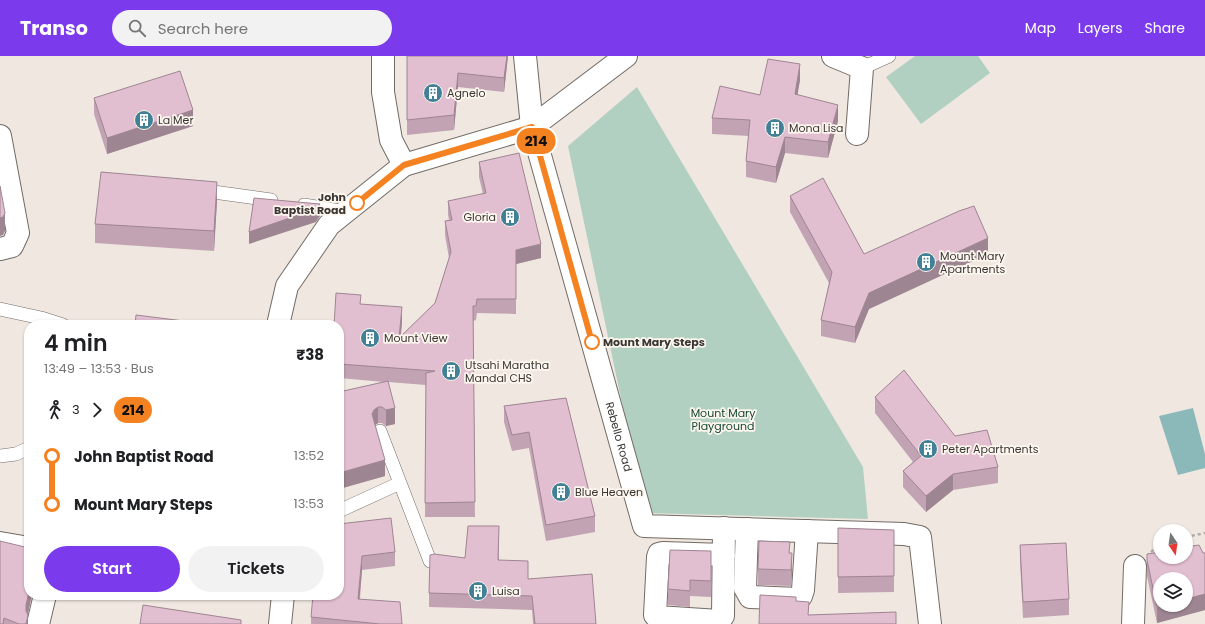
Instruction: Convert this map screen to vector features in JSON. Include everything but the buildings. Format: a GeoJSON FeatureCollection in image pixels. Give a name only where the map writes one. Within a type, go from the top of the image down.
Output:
{"type":"FeatureCollection","features":[{"type":"Feature","properties":{"kind":"street"},"geometry":{"type":"LineString","coordinates":[[384,56],[384,92],[391,140],[404,165]]}},
{"type":"Feature","properties":{"kind":"street"},"geometry":{"type":"LineString","coordinates":[[525,56],[532,127]]}},
{"type":"Feature","properties":{"kind":"street"},"geometry":{"type":"LineString","coordinates":[[279,320],[287,286],[329,225],[404,165],[532,127],[626,56]]}},
{"type":"Feature","properties":{"kind":"street"},"geometry":{"type":"LineString","coordinates":[[833,56],[862,68],[858,134]]}},
{"type":"Feature","properties":{"kind":"street","name":"Rebello Road"},"geometry":{"type":"LineString","coordinates":[[532,127],[644,526],[724,528],[747,537],[806,538],[904,534],[920,537],[930,624]]}},
{"type":"Feature","properties":{"kind":"street"},"geometry":{"type":"LineString","coordinates":[[0,136],[18,233],[12,246],[0,248]]}},
{"type":"Feature","properties":{"kind":"street"},"geometry":{"type":"LineString","coordinates":[[724,528],[724,555]]}},
{"type":"Feature","properties":{"kind":"street"},"geometry":{"type":"LineString","coordinates":[[747,537],[745,588],[750,597],[798,599],[803,590],[806,538]]}},
{"type":"Feature","properties":{"kind":"street"},"geometry":{"type":"LineString","coordinates":[[0,543],[24,547]]}},
{"type":"Feature","properties":{"kind":"street"},"geometry":{"type":"LineString","coordinates":[[1133,624],[1135,566]]}},
{"type":"Feature","properties":{"kind":"street"},"geometry":{"type":"LineString","coordinates":[[38,624],[44,600]]}},
{"type":"Feature","properties":{"kind":"street"},"geometry":{"type":"LineString","coordinates":[[280,624],[282,600]]}},
{"type":"Feature","properties":{"kind":"lane"},"geometry":{"type":"LineString","coordinates":[[862,68],[889,56]]}},
{"type":"Feature","properties":{"kind":"lane"},"geometry":{"type":"LineString","coordinates":[[186,188],[346,212]]}},
{"type":"Feature","properties":{"kind":"lane"},"geometry":{"type":"LineString","coordinates":[[0,309],[48,320]]}},
{"type":"Feature","properties":{"kind":"lane"},"geometry":{"type":"LineString","coordinates":[[380,431],[430,561]]}},
{"type":"Feature","properties":{"kind":"lane"},"geometry":{"type":"LineString","coordinates":[[0,456],[16,454],[24,450]]}},
{"type":"Feature","properties":{"kind":"lane"},"geometry":{"type":"LineString","coordinates":[[344,509],[400,483]]}},
{"type":"Feature","properties":{"kind":"path"},"geometry":{"type":"LineString","coordinates":[[1193,536],[1205,533]]}},
{"type":"Feature","properties":{"kind":"green space"},"geometry":{"type":"Polygon","coordinates":[[[915,56],[978,56],[990,73],[921,124],[886,77],[915,56]]]}},
{"type":"Feature","properties":{"kind":"green space","name":"Mount Mary Playground"},"geometry":{"type":"Polygon","coordinates":[[[637,87],[863,467],[868,519],[645,513],[568,146],[637,87]]]}},
{"type":"Feature","properties":{"kind":"water"},"geometry":{"type":"Polygon","coordinates":[[[1193,408],[1205,454],[1205,468],[1178,475],[1159,416],[1193,408]]]}},
{"type":"Feature","properties":{"kind":"bus line","name":"214"},"geometry":{"type":"LineString","coordinates":[[357,203],[404,165],[532,127],[592,342]]}},
{"type":"Feature","properties":{"kind":"place","name":"Agnelo"},"geometry":{"type":"Point","coordinates":[433,93]}},
{"type":"Feature","properties":{"kind":"place","name":"La Mer"},"geometry":{"type":"Point","coordinates":[144,120]}},
{"type":"Feature","properties":{"kind":"place","name":"Mona Lisa"},"geometry":{"type":"Point","coordinates":[775,128]}},
{"type":"Feature","properties":{"kind":"place","name":"John Baptist Road"},"geometry":{"type":"Point","coordinates":[357,203]}},
{"type":"Feature","properties":{"kind":"place","name":"Gloria"},"geometry":{"type":"Point","coordinates":[510,217]}},
{"type":"Feature","properties":{"kind":"place","name":"Mount Mary Apartments"},"geometry":{"type":"Point","coordinates":[926,262]}},
{"type":"Feature","properties":{"kind":"place","name":"Mount View"},"geometry":{"type":"Point","coordinates":[370,338]}},
{"type":"Feature","properties":{"kind":"place","name":"Mount Mary Steps"},"geometry":{"type":"Point","coordinates":[592,342]}},
{"type":"Feature","properties":{"kind":"place","name":"Utsahi Maratha Mandal CHS"},"geometry":{"type":"Point","coordinates":[451,371]}},
{"type":"Feature","properties":{"kind":"place","name":"Peter Apartments"},"geometry":{"type":"Point","coordinates":[928,449]}},
{"type":"Feature","properties":{"kind":"place","name":"Blue Heaven"},"geometry":{"type":"Point","coordinates":[561,492]}},
{"type":"Feature","properties":{"kind":"place","name":"Luisa"},"geometry":{"type":"Point","coordinates":[478,591]}}]}
